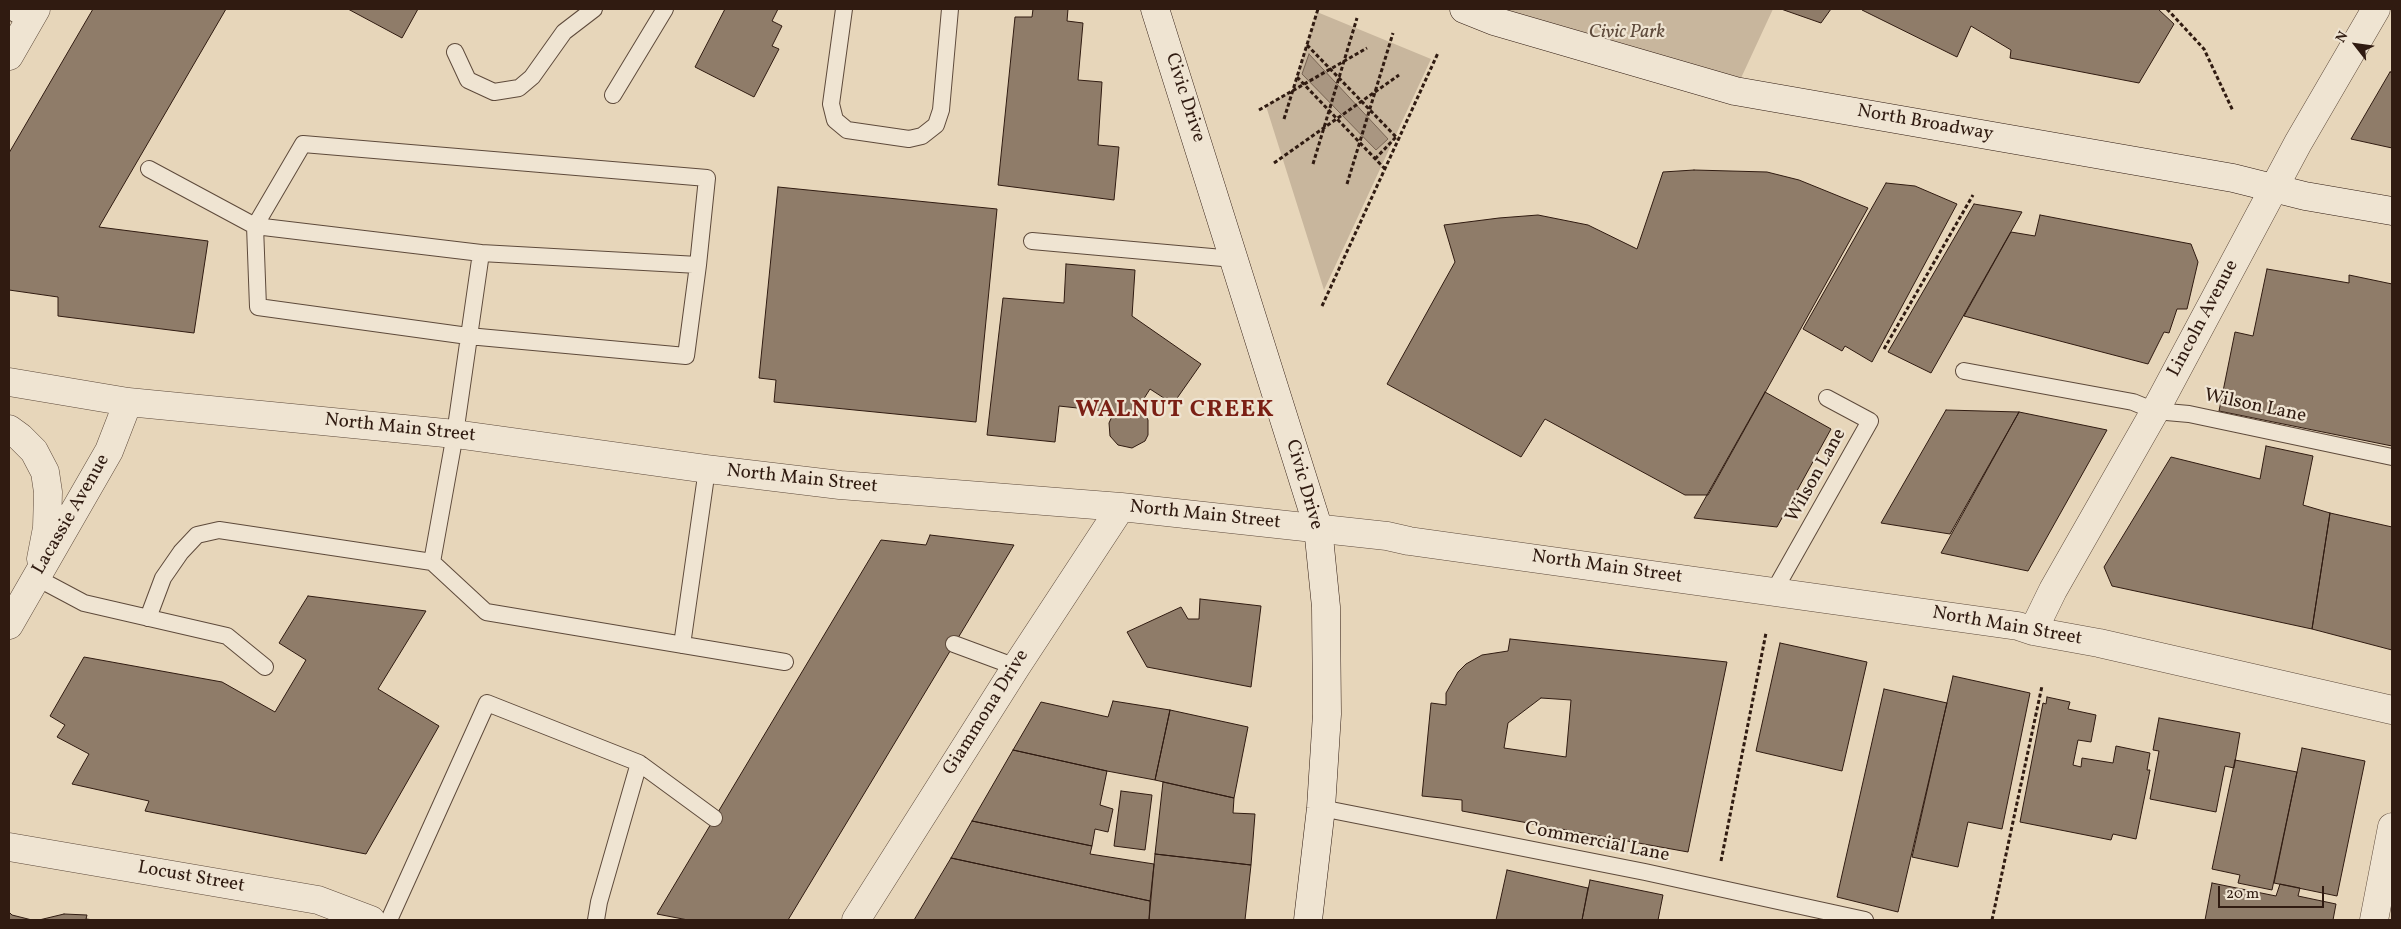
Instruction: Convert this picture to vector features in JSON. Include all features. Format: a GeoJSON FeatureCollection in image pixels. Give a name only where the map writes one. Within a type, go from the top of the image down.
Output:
{"type":"FeatureCollection","features":[{"type":"Feature","properties":{"kind":"street","name":"Civic Drive"},"geometry":{"type":"LineString","coordinates":[[1155,9],[1318,527],[1326,607],[1327,714],[1321,808],[1308,920]]}},
{"type":"Feature","properties":{"kind":"street","name":"North Broadway"},"geometry":{"type":"LineString","coordinates":[[1464,9],[1494,21],[1735,91],[2233,178],[2274,189],[2392,212]]}},
{"type":"Feature","properties":{"kind":"street","name":"Lincoln Avenue"},"geometry":{"type":"LineString","coordinates":[[2033,631],[2053,590],[2154,411],[2274,189],[2376,9]]}},
{"type":"Feature","properties":{"kind":"street"},"geometry":{"type":"LineString","coordinates":[[9,56],[24,14]]}},
{"type":"Feature","properties":{"kind":"street","name":"North Main Street"},"geometry":{"type":"LineString","coordinates":[[9,382],[128,402],[455,434],[707,469],[894,490],[1121,507],[1232,520],[1318,527],[2018,626],[2033,631],[2099,643],[2392,710]]}},
{"type":"Feature","properties":{"kind":"street","name":"Lacassie Avenue"},"geometry":{"type":"LineString","coordinates":[[9,625],[109,451],[128,402]]}},
{"type":"Feature","properties":{"kind":"street"},"geometry":{"type":"LineString","coordinates":[[9,429],[34,451],[45,472],[48,492],[47,528],[37,578]]}},
{"type":"Feature","properties":{"kind":"street","name":"Giammona Drive"},"geometry":{"type":"LineString","coordinates":[[856,920],[1016,667],[1121,507]]}},
{"type":"Feature","properties":{"kind":"street"},"geometry":{"type":"LineString","coordinates":[[2374,920],[2392,827]]}},
{"type":"Feature","properties":{"kind":"street","name":"Locust Street"},"geometry":{"type":"LineString","coordinates":[[9,847],[318,900],[371,920]]}},
{"type":"Feature","properties":{"kind":"lane"},"geometry":{"type":"LineString","coordinates":[[455,52],[468,80],[494,92],[519,88],[532,77],[564,32],[594,9]]}},
{"type":"Feature","properties":{"kind":"lane"},"geometry":{"type":"LineString","coordinates":[[613,95],[665,9]]}},
{"type":"Feature","properties":{"kind":"lane"},"geometry":{"type":"LineString","coordinates":[[844,9],[831,104],[835,120],[847,130],[908,139],[922,136],[936,125],[941,110],[950,9]]}},
{"type":"Feature","properties":{"kind":"lane"},"geometry":{"type":"LineString","coordinates":[[304,144],[708,178],[698,265],[686,356],[468,336],[258,307],[255,226],[304,144]]}},
{"type":"Feature","properties":{"kind":"lane"},"geometry":{"type":"LineString","coordinates":[[149,169],[255,226],[481,254],[698,265]]}},
{"type":"Feature","properties":{"kind":"lane"},"geometry":{"type":"LineString","coordinates":[[1032,241],[1234,260]]}},
{"type":"Feature","properties":{"kind":"lane"},"geometry":{"type":"LineString","coordinates":[[432,562],[455,434],[481,254]]}},
{"type":"Feature","properties":{"kind":"lane","name":"Wilson Lane"},"geometry":{"type":"LineString","coordinates":[[1964,371],[2133,402],[2154,411],[2189,414],[2392,457]]}},
{"type":"Feature","properties":{"kind":"lane","name":"Wilson Lane"},"geometry":{"type":"LineString","coordinates":[[1774,591],[1870,421],[1827,398]]}},
{"type":"Feature","properties":{"kind":"lane"},"geometry":{"type":"LineString","coordinates":[[682,645],[707,469]]}},
{"type":"Feature","properties":{"kind":"lane"},"geometry":{"type":"LineString","coordinates":[[148,618],[164,578],[181,552],[197,535],[219,530],[432,562],[486,612],[785,662]]}},
{"type":"Feature","properties":{"kind":"lane"},"geometry":{"type":"LineString","coordinates":[[37,578],[84,603],[227,636],[265,667]]}},
{"type":"Feature","properties":{"kind":"lane"},"geometry":{"type":"LineString","coordinates":[[954,644],[1016,667]]}},
{"type":"Feature","properties":{"kind":"lane"},"geometry":{"type":"LineString","coordinates":[[389,920],[487,703],[638,763],[714,818]]}},
{"type":"Feature","properties":{"kind":"lane"},"geometry":{"type":"LineString","coordinates":[[596,920],[599,902],[638,763]]}},
{"type":"Feature","properties":{"kind":"lane","name":"Commercial Lane"},"geometry":{"type":"LineString","coordinates":[[1321,808],[1645,872],[1864,920]]}},
{"type":"Feature","properties":{"kind":"path"},"geometry":{"type":"LineString","coordinates":[[1284,119],[1318,9]]}},
{"type":"Feature","properties":{"kind":"path"},"geometry":{"type":"LineString","coordinates":[[2167,9],[2204,48],[2233,111]]}},
{"type":"Feature","properties":{"kind":"path"},"geometry":{"type":"LineString","coordinates":[[1313,164],[1357,18]]}},
{"type":"Feature","properties":{"kind":"path"},"geometry":{"type":"LineString","coordinates":[[1347,184],[1393,33]]}},
{"type":"Feature","properties":{"kind":"path"},"geometry":{"type":"LineString","coordinates":[[1307,45],[1369,112],[1398,138]]}},
{"type":"Feature","properties":{"kind":"path"},"geometry":{"type":"LineString","coordinates":[[1259,110],[1368,48]]}},
{"type":"Feature","properties":{"kind":"path"},"geometry":{"type":"LineString","coordinates":[[1322,306],[1438,53]]}},
{"type":"Feature","properties":{"kind":"path"},"geometry":{"type":"LineString","coordinates":[[1274,163],[1399,75]]}},
{"type":"Feature","properties":{"kind":"path"},"geometry":{"type":"LineString","coordinates":[[1297,77],[1360,140],[1385,169]]}},
{"type":"Feature","properties":{"kind":"path"},"geometry":{"type":"LineString","coordinates":[[1375,158],[1398,138]]}},
{"type":"Feature","properties":{"kind":"path"},"geometry":{"type":"LineString","coordinates":[[1884,349],[1973,195]]}},
{"type":"Feature","properties":{"kind":"path"},"geometry":{"type":"LineString","coordinates":[[1716,889],[1766,633]]}},
{"type":"Feature","properties":{"kind":"path"},"geometry":{"type":"LineString","coordinates":[[1992,920],[2042,686]]}},
{"type":"Feature","properties":{"kind":"green space","name":"Civic Park"},"geometry":{"type":"Polygon","coordinates":[[[1464,9],[1773,9],[1735,91],[1464,9]]]}},
{"type":"Feature","properties":{"kind":"green space"},"geometry":{"type":"Polygon","coordinates":[[[1317,12],[1431,59],[1324,290],[1266,106],[1293,90],[1317,12]]]}},
{"type":"Feature","properties":{"kind":"shaded area"},"geometry":{"type":"Polygon","coordinates":[[[1309,54],[1388,139],[1376,150],[1302,74],[1309,54]]]}},
{"type":"Feature","properties":{"kind":"building"},"geometry":{"type":"Polygon","coordinates":[[[93,9],[226,9],[99,227],[208,241],[194,333],[58,316],[58,297],[9,290],[9,153],[93,9]]]}},
{"type":"Feature","properties":{"kind":"building"},"geometry":{"type":"Polygon","coordinates":[[[348,9],[418,9],[402,38],[348,9]]]}},
{"type":"Feature","properties":{"kind":"building"},"geometry":{"type":"Polygon","coordinates":[[[725,9],[778,9],[772,21],[782,26],[772,46],[779,49],[754,97],[695,67],[725,9]]]}},
{"type":"Feature","properties":{"kind":"building"},"geometry":{"type":"Polygon","coordinates":[[[1033,9],[1068,9],[1067,21],[1083,23],[1078,80],[1102,82],[1098,145],[1119,147],[1114,200],[998,185],[1015,17],[1032,17],[1033,9]]]}},
{"type":"Feature","properties":{"kind":"building"},"geometry":{"type":"Polygon","coordinates":[[[1781,9],[1831,9],[1821,23],[1781,9]]]}},
{"type":"Feature","properties":{"kind":"building"},"geometry":{"type":"Polygon","coordinates":[[[1863,9],[2158,9],[2174,24],[2139,83],[2010,58],[2011,50],[1971,26],[1957,57],[1863,9]]]}},
{"type":"Feature","properties":{"kind":"building"},"geometry":{"type":"Polygon","coordinates":[[[2390,72],[2392,72],[2392,148],[2351,139],[2390,72]]]}},
{"type":"Feature","properties":{"kind":"building"},"geometry":{"type":"Polygon","coordinates":[[[1694,170],[1767,172],[1799,180],[1868,208],[1708,495],[1685,495],[1545,419],[1521,457],[1387,384],[1455,262],[1444,225],[1538,215],[1588,225],[1637,249],[1663,172],[1694,170]]]}},
{"type":"Feature","properties":{"kind":"building"},"geometry":{"type":"Polygon","coordinates":[[[1886,183],[1915,186],[1957,204],[1872,362],[1845,346],[1842,351],[1803,329],[1886,183]]]}},
{"type":"Feature","properties":{"kind":"building"},"geometry":{"type":"Polygon","coordinates":[[[778,187],[997,209],[976,422],[774,402],[776,380],[759,378],[778,187]]]}},
{"type":"Feature","properties":{"kind":"building"},"geometry":{"type":"Polygon","coordinates":[[[1974,204],[2022,212],[1931,373],[1888,352],[1974,204]]]}},
{"type":"Feature","properties":{"kind":"building"},"geometry":{"type":"Polygon","coordinates":[[[2040,215],[2191,244],[2198,262],[2187,309],[2177,309],[2169,333],[2164,332],[2148,364],[1964,316],[2011,232],[2035,236],[2040,215]]]}},
{"type":"Feature","properties":{"kind":"building"},"geometry":{"type":"Polygon","coordinates":[[[1066,264],[1135,270],[1132,316],[1201,364],[1173,404],[1150,389],[1138,408],[1145,414],[1148,420],[1148,435],[1145,441],[1132,448],[1118,445],[1110,436],[1109,423],[1114,412],[1059,406],[1055,442],[987,435],[1003,298],[1064,303],[1066,264]]]}},
{"type":"Feature","properties":{"kind":"building"},"geometry":{"type":"Polygon","coordinates":[[[2267,269],[2349,283],[2349,275],[2392,284],[2392,446],[2219,411],[2235,332],[2253,336],[2267,269]]]}},
{"type":"Feature","properties":{"kind":"building"},"geometry":{"type":"Polygon","coordinates":[[[1765,392],[1831,429],[1777,527],[1694,518],[1765,392]]]}},
{"type":"Feature","properties":{"kind":"building"},"geometry":{"type":"Polygon","coordinates":[[[1946,410],[2019,412],[1950,534],[1881,523],[1946,410]]]}},
{"type":"Feature","properties":{"kind":"building"},"geometry":{"type":"Polygon","coordinates":[[[2019,412],[2107,430],[2028,571],[1941,553],[2019,412]]]}},
{"type":"Feature","properties":{"kind":"building"},"geometry":{"type":"Polygon","coordinates":[[[2266,446],[2313,456],[2303,505],[2330,513],[2312,629],[2112,586],[2104,567],[2171,457],[2260,479],[2266,446]]]}},
{"type":"Feature","properties":{"kind":"building"},"geometry":{"type":"Polygon","coordinates":[[[2330,513],[2392,527],[2392,650],[2312,629],[2330,513]]]}},
{"type":"Feature","properties":{"kind":"building"},"geometry":{"type":"Polygon","coordinates":[[[930,535],[1014,545],[788,920],[688,920],[657,914],[881,540],[926,545],[930,535]]]}},
{"type":"Feature","properties":{"kind":"building"},"geometry":{"type":"Polygon","coordinates":[[[308,596],[426,611],[378,689],[439,726],[366,854],[145,811],[149,801],[72,784],[89,754],[57,737],[65,725],[50,716],[84,657],[222,682],[275,712],[306,660],[279,643],[308,596]]]}},
{"type":"Feature","properties":{"kind":"building"},"geometry":{"type":"Polygon","coordinates":[[[1200,599],[1261,606],[1251,687],[1147,667],[1127,632],[1181,607],[1188,619],[1199,619],[1200,599]]]}},
{"type":"Feature","properties":{"kind":"building"},"geometry":{"type":"Polygon","coordinates":[[[1510,639],[1727,662],[1688,852],[1462,811],[1462,800],[1422,796],[1431,703],[1446,705],[1446,693],[1458,672],[1466,664],[1482,655],[1508,651],[1510,639]],[[1541,698],[1508,723],[1504,748],[1566,757],[1571,700],[1541,698]]]}},
{"type":"Feature","properties":{"kind":"building"},"geometry":{"type":"Polygon","coordinates":[[[1780,643],[1867,662],[1842,771],[1756,751],[1780,643]]]}},
{"type":"Feature","properties":{"kind":"building"},"geometry":{"type":"Polygon","coordinates":[[[1953,676],[2030,693],[2002,829],[1968,822],[1958,867],[1912,857],[1953,676]]]}},
{"type":"Feature","properties":{"kind":"building"},"geometry":{"type":"Polygon","coordinates":[[[1884,689],[1947,703],[1898,912],[1837,897],[1884,689]]]}},
{"type":"Feature","properties":{"kind":"building"},"geometry":{"type":"Polygon","coordinates":[[[2047,697],[2070,702],[2068,709],[2096,715],[2091,742],[2078,740],[2073,765],[2081,767],[2082,758],[2113,763],[2116,746],[2150,753],[2147,770],[2150,770],[2136,839],[2113,834],[2111,840],[2020,822],[2043,703],[2046,704],[2047,697]]]}},
{"type":"Feature","properties":{"kind":"building"},"geometry":{"type":"Polygon","coordinates":[[[1113,701],[1170,710],[1155,780],[1013,750],[1041,702],[1108,717],[1113,701]]]}},
{"type":"Feature","properties":{"kind":"building"},"geometry":{"type":"Polygon","coordinates":[[[1170,710],[1248,727],[1234,798],[1155,780],[1170,710]]]}},
{"type":"Feature","properties":{"kind":"building"},"geometry":{"type":"Polygon","coordinates":[[[2159,718],[2240,733],[2234,768],[2225,766],[2216,812],[2150,799],[2159,751],[2153,750],[2159,718]]]}},
{"type":"Feature","properties":{"kind":"building"},"geometry":{"type":"Polygon","coordinates":[[[2302,748],[2365,761],[2337,896],[2274,883],[2302,748]]]}},
{"type":"Feature","properties":{"kind":"building"},"geometry":{"type":"Polygon","coordinates":[[[1013,750],[1107,771],[1100,805],[1113,809],[1108,832],[1095,829],[1092,846],[972,821],[1013,750]]]}},
{"type":"Feature","properties":{"kind":"building"},"geometry":{"type":"Polygon","coordinates":[[[2235,760],[2297,772],[2272,890],[2238,883],[2240,875],[2212,869],[2235,760]]]}},
{"type":"Feature","properties":{"kind":"building"},"geometry":{"type":"Polygon","coordinates":[[[1163,782],[1234,798],[1233,813],[1255,814],[1251,865],[1155,854],[1163,782]]]}},
{"type":"Feature","properties":{"kind":"building"},"geometry":{"type":"Polygon","coordinates":[[[1121,791],[1152,795],[1145,850],[1114,846],[1121,791]]]}},
{"type":"Feature","properties":{"kind":"building"},"geometry":{"type":"Polygon","coordinates":[[[972,821],[1092,846],[1090,854],[1154,864],[1150,901],[951,858],[972,821]]]}},
{"type":"Feature","properties":{"kind":"building"},"geometry":{"type":"Polygon","coordinates":[[[1155,854],[1251,865],[1245,920],[1149,920],[1155,854]]]}},
{"type":"Feature","properties":{"kind":"building"},"geometry":{"type":"Polygon","coordinates":[[[951,858],[1150,901],[1149,920],[914,920],[951,858]]]}},
{"type":"Feature","properties":{"kind":"building"},"geometry":{"type":"Polygon","coordinates":[[[1507,870],[1588,888],[1582,920],[1496,920],[1507,870]]]}},
{"type":"Feature","properties":{"kind":"building"},"geometry":{"type":"Polygon","coordinates":[[[1590,880],[1663,895],[1658,920],[1582,920],[1590,880]]]}},
{"type":"Feature","properties":{"kind":"building"},"geometry":{"type":"Polygon","coordinates":[[[2212,883],[2276,896],[2280,884],[2300,888],[2298,896],[2336,904],[2333,920],[2205,920],[2212,883]]]}},
{"type":"Feature","properties":{"kind":"building"},"geometry":{"type":"Polygon","coordinates":[[[9,912],[12,915],[32,920],[9,920],[9,912]]]}},
{"type":"Feature","properties":{"kind":"building"},"geometry":{"type":"Polygon","coordinates":[[[64,914],[87,915],[86,919],[94,920],[39,920],[64,914]]]}},
{"type":"Feature","properties":{"kind":"district","name":"WALNUT CREEK"},"geometry":{"type":"Point","coordinates":[1175,412]}}]}
